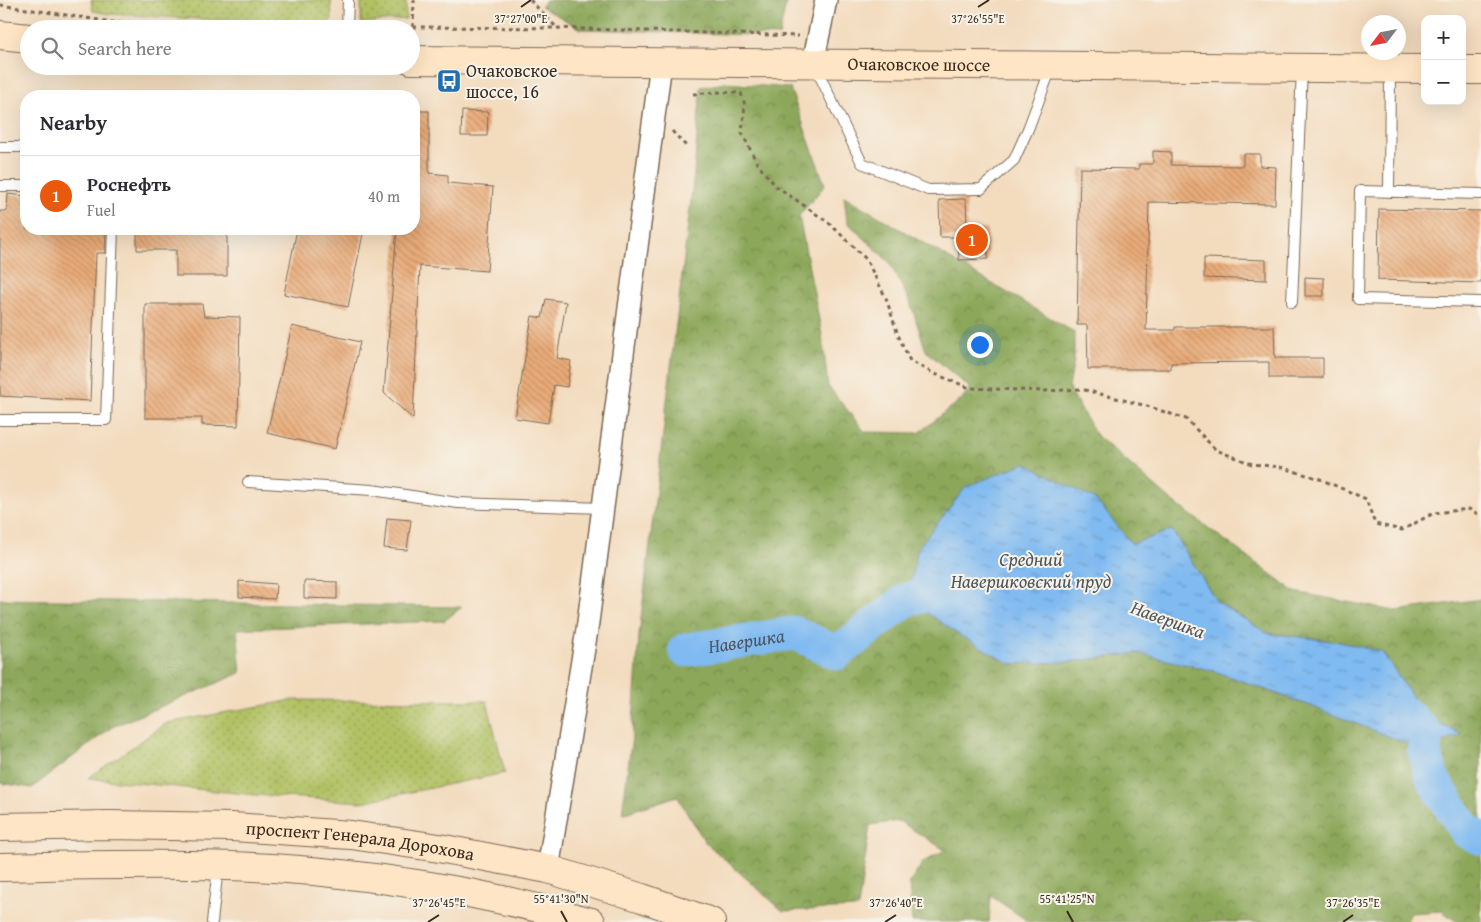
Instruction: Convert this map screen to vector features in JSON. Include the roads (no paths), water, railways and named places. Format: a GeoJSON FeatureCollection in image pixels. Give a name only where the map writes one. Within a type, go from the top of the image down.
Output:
{"type":"FeatureCollection","features":[{"type":"Feature","properties":{"kind":"main road"},"geometry":{"type":"LineString","coordinates":[[0,35],[20,37]]}},
{"type":"Feature","properties":{"kind":"main road","name":"Очаковское шоссе"},"geometry":{"type":"LineString","coordinates":[[420,60],[661,63],[816,50],[1052,65],[1421,69]]}},
{"type":"Feature","properties":{"kind":"main road"},"geometry":{"type":"LineString","coordinates":[[1466,70],[1481,70]]}},
{"type":"Feature","properties":{"kind":"main road","name":"проспект Генерала Дорохова"},"geometry":{"type":"LineString","coordinates":[[0,827],[109,825],[223,827],[351,835],[440,848],[548,869],[711,922]]}},
{"type":"Feature","properties":{"kind":"main road","name":"проспект Генерала Дорохова"},"geometry":{"type":"LineString","coordinates":[[0,867],[218,866],[341,874],[429,887],[541,908],[590,922]]}},
{"type":"Feature","properties":{"kind":"street"},"geometry":{"type":"LineString","coordinates":[[816,50],[826,0]]}},
{"type":"Feature","properties":{"kind":"street"},"geometry":{"type":"LineString","coordinates":[[548,869],[587,630],[661,63]]}},
{"type":"Feature","properties":{"kind":"lane"},"geometry":{"type":"LineString","coordinates":[[347,20],[348,0]]}},
{"type":"Feature","properties":{"kind":"lane"},"geometry":{"type":"LineString","coordinates":[[816,50],[862,163],[928,190],[981,189],[1014,160],[1052,65]]}},
{"type":"Feature","properties":{"kind":"lane"},"geometry":{"type":"LineString","coordinates":[[1292,302],[1302,68]]}},
{"type":"Feature","properties":{"kind":"lane"},"geometry":{"type":"LineString","coordinates":[[1389,192],[1390,69]]}},
{"type":"Feature","properties":{"kind":"lane"},"geometry":{"type":"LineString","coordinates":[[0,147],[20,147]]}},
{"type":"Feature","properties":{"kind":"lane"},"geometry":{"type":"LineString","coordinates":[[0,186],[20,186]]}},
{"type":"Feature","properties":{"kind":"lane"},"geometry":{"type":"LineString","coordinates":[[1481,194],[1360,191],[1358,299],[1481,302]]}},
{"type":"Feature","properties":{"kind":"lane"},"geometry":{"type":"LineString","coordinates":[[0,420],[106,420],[113,235]]}},
{"type":"Feature","properties":{"kind":"lane"},"geometry":{"type":"LineString","coordinates":[[248,482],[372,490],[458,503],[603,508]]}},
{"type":"Feature","properties":{"kind":"lane"},"geometry":{"type":"LineString","coordinates":[[212,922],[218,866]]}},
{"type":"Feature","properties":{"kind":"water","name":"Средний Навершковский пруд"},"geometry":{"type":"Polygon","coordinates":[[[1025,463],[1096,500],[1132,544],[1172,530],[1217,602],[1267,633],[1340,642],[1382,652],[1426,717],[1462,734],[1424,750],[1214,671],[1137,653],[1069,662],[1010,664],[958,634],[907,599],[918,548],[966,487],[1025,463]]]}},
{"type":"Feature","properties":{"kind":"waterway","name":"Навершка"},"geometry":{"type":"LineString","coordinates":[[685,650],[795,633],[837,653],[907,599],[954,590]]}},
{"type":"Feature","properties":{"kind":"waterway","name":"Навершка"},"geometry":{"type":"LineString","coordinates":[[1405,713],[1427,735],[1424,750],[1432,778],[1467,832],[1481,838]]}},
{"type":"Feature","properties":{"kind":"place","name":"Очаковское шоссе, 16"},"geometry":{"type":"Point","coordinates":[449,81]}},
{"type":"Feature","properties":{"kind":"place","name":"Роснефть"},"geometry":{"type":"Point","coordinates":[972,240]}}]}
